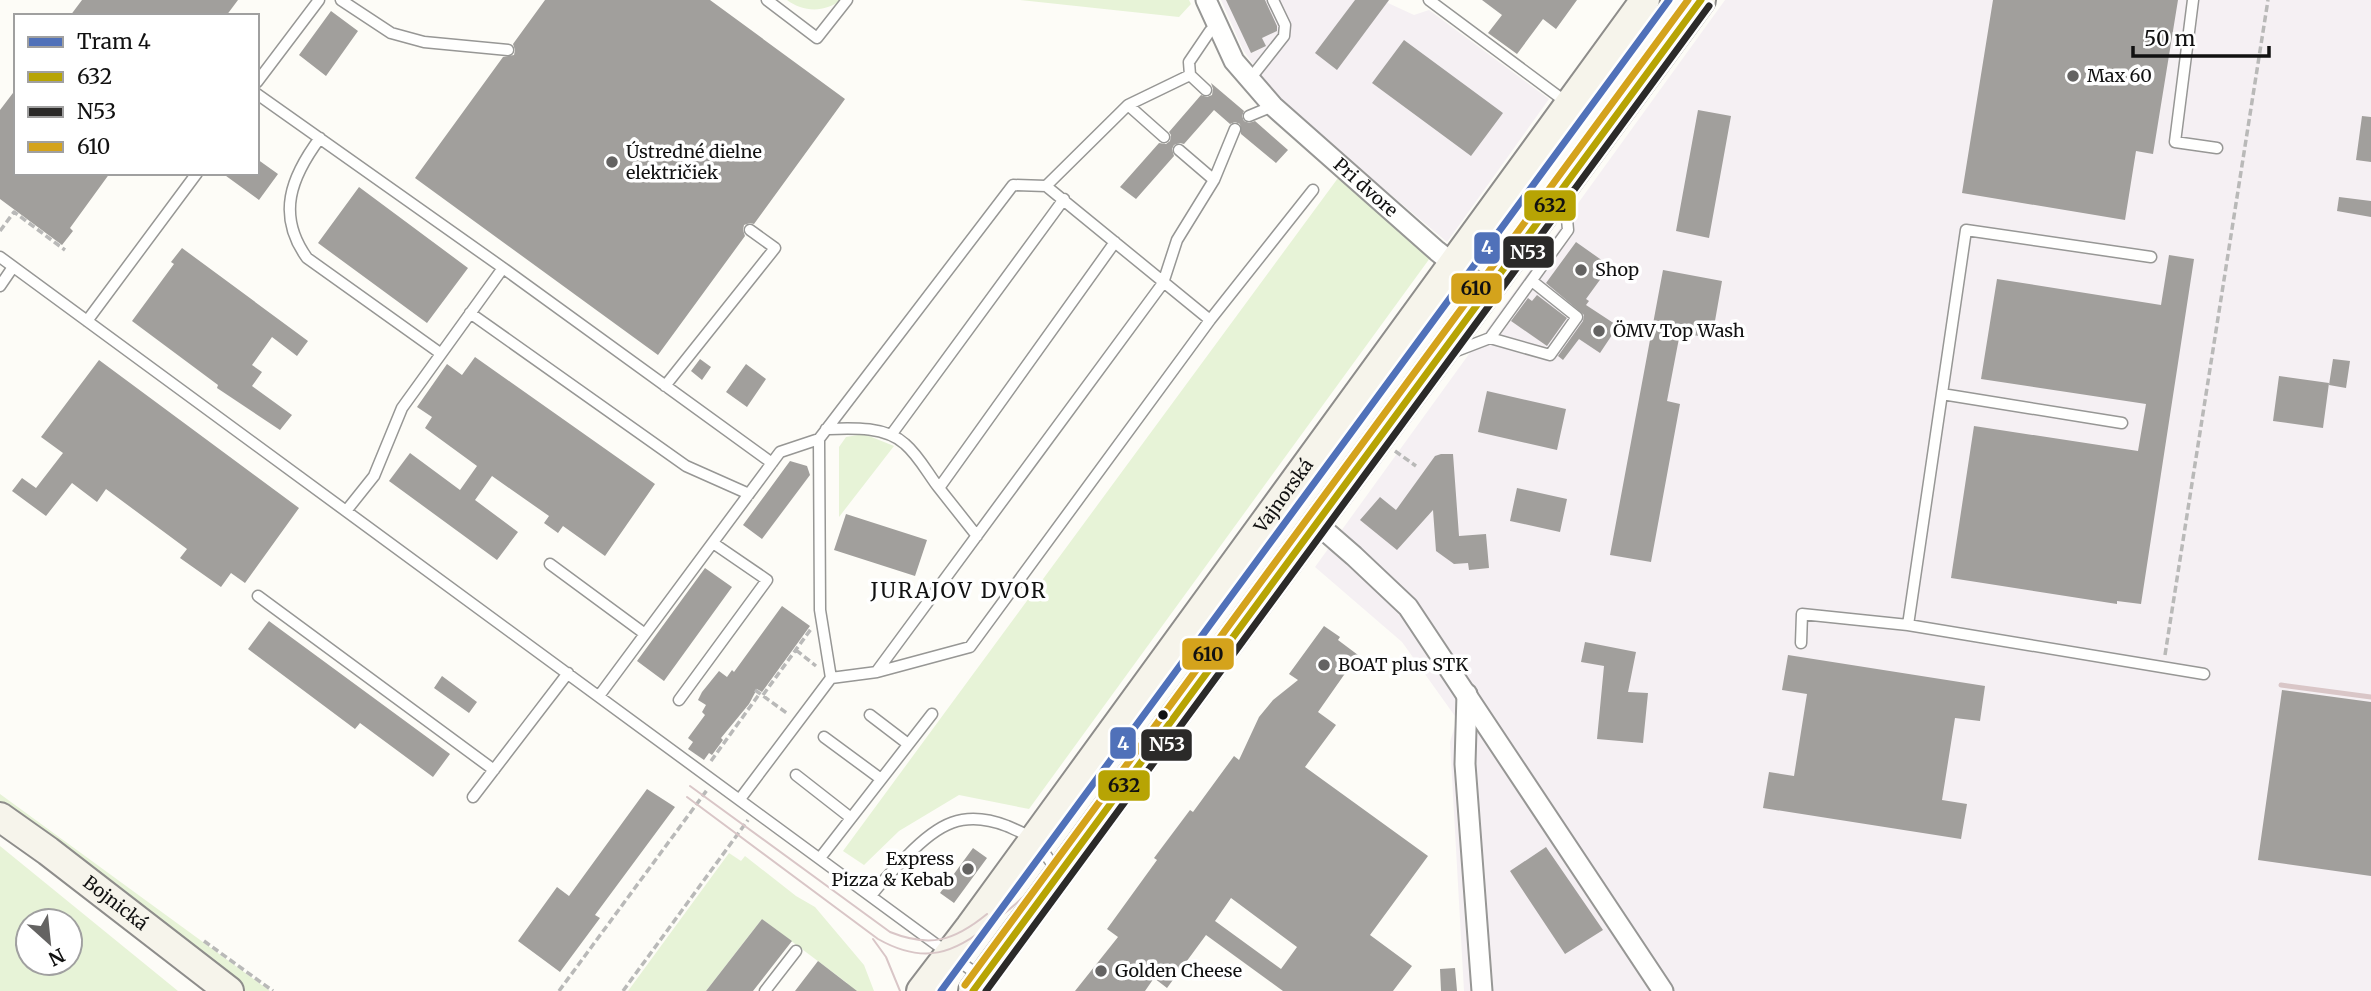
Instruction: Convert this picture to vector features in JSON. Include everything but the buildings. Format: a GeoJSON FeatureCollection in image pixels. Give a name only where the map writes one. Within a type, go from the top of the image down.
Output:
{"type":"FeatureCollection","features":[{"type":"Feature","properties":{"kind":"main road","name":"Vajnorská"},"geometry":{"type":"LineString","coordinates":[[921,991],[1034,840],[1645,0]]}},
{"type":"Feature","properties":{"kind":"main road"},"geometry":{"type":"LineString","coordinates":[[978,984],[1701,0]]}},
{"type":"Feature","properties":{"kind":"main road","name":"Bojnická"},"geometry":{"type":"LineString","coordinates":[[0,817],[229,991]]}},
{"type":"Feature","properties":{"kind":"main road","name":"Bojnická"},"geometry":{"type":"LineString","coordinates":[[0,831],[43,861],[204,991]]}},
{"type":"Feature","properties":{"kind":"street","name":"Pri dvore"},"geometry":{"type":"LineString","coordinates":[[1206,0],[1234,61],[1273,106],[1487,291]]}},
{"type":"Feature","properties":{"kind":"street"},"geometry":{"type":"LineString","coordinates":[[1316,523],[1408,607],[1663,991]]}},
{"type":"Feature","properties":{"kind":"street"},"geometry":{"type":"LineString","coordinates":[[1467,694],[1465,764],[1482,991]]}},
{"type":"Feature","properties":{"kind":"lane"},"geometry":{"type":"LineString","coordinates":[[259,79],[319,0]]}},
{"type":"Feature","properties":{"kind":"lane"},"geometry":{"type":"LineString","coordinates":[[341,0],[391,33],[424,42],[508,50]]}},
{"type":"Feature","properties":{"kind":"lane"},"geometry":{"type":"LineString","coordinates":[[767,0],[817,38],[846,0]]}},
{"type":"Feature","properties":{"kind":"lane"},"geometry":{"type":"LineString","coordinates":[[1250,79],[1284,36],[1285,25],[1273,0]]}},
{"type":"Feature","properties":{"kind":"lane"},"geometry":{"type":"LineString","coordinates":[[1429,0],[1569,105]]}},
{"type":"Feature","properties":{"kind":"lane"},"geometry":{"type":"LineString","coordinates":[[2193,0],[2175,142],[2217,148]]}},
{"type":"Feature","properties":{"kind":"lane"},"geometry":{"type":"LineString","coordinates":[[1206,90],[1190,75],[1189,62],[1210,31],[1218,26]]}},
{"type":"Feature","properties":{"kind":"lane"},"geometry":{"type":"LineString","coordinates":[[1046,186],[1128,105],[1190,75]]}},
{"type":"Feature","properties":{"kind":"lane"},"geometry":{"type":"LineString","coordinates":[[259,95],[772,463]]}},
{"type":"Feature","properties":{"kind":"lane"},"geometry":{"type":"LineString","coordinates":[[1128,105],[1164,137]]}},
{"type":"Feature","properties":{"kind":"lane"},"geometry":{"type":"LineString","coordinates":[[1249,116],[1273,106]]}},
{"type":"Feature","properties":{"kind":"lane"},"geometry":{"type":"LineString","coordinates":[[877,672],[1164,283],[1177,240],[1214,180],[1235,129]]}},
{"type":"Feature","properties":{"kind":"lane"},"geometry":{"type":"LineString","coordinates":[[320,138],[300,166],[291,193],[291,219],[300,247],[307,258],[440,353]]}},
{"type":"Feature","properties":{"kind":"lane"},"geometry":{"type":"LineString","coordinates":[[1179,150],[1214,180]]}},
{"type":"Feature","properties":{"kind":"lane"},"geometry":{"type":"LineString","coordinates":[[87,321],[196,175]]}},
{"type":"Feature","properties":{"kind":"lane"},"geometry":{"type":"LineString","coordinates":[[599,696],[780,452],[818,439],[1013,185],[1046,186],[1210,320]]}},
{"type":"Feature","properties":{"kind":"lane"},"geometry":{"type":"LineString","coordinates":[[1437,358],[1490,338],[1568,230],[1565,185]]}},
{"type":"Feature","properties":{"kind":"lane"},"geometry":{"type":"LineString","coordinates":[[740,799],[831,678],[877,672],[970,647],[1210,320],[1313,190]]}},
{"type":"Feature","properties":{"kind":"lane"},"geometry":{"type":"LineString","coordinates":[[891,435],[1064,199]]}},
{"type":"Feature","properties":{"kind":"lane"},"geometry":{"type":"LineString","coordinates":[[665,386],[775,248],[750,230]]}},
{"type":"Feature","properties":{"kind":"lane"},"geometry":{"type":"LineString","coordinates":[[1908,625],[1966,230],[2151,257]]}},
{"type":"Feature","properties":{"kind":"lane"},"geometry":{"type":"LineString","coordinates":[[939,488],[1115,242]]}},
{"type":"Feature","properties":{"kind":"lane"},"geometry":{"type":"LineString","coordinates":[[0,257],[950,954],[978,984]]}},
{"type":"Feature","properties":{"kind":"lane"},"geometry":{"type":"LineString","coordinates":[[0,286],[13,267]]}},
{"type":"Feature","properties":{"kind":"lane"},"geometry":{"type":"LineString","coordinates":[[346,511],[374,476],[402,408],[503,268]]}},
{"type":"Feature","properties":{"kind":"lane"},"geometry":{"type":"LineString","coordinates":[[1490,338],[1550,355],[1557,346],[1577,317],[1532,281]]}},
{"type":"Feature","properties":{"kind":"lane"},"geometry":{"type":"LineString","coordinates":[[470,313],[686,466],[749,494]]}},
{"type":"Feature","properties":{"kind":"lane"},"geometry":{"type":"LineString","coordinates":[[1942,394],[2122,423]]}},
{"type":"Feature","properties":{"kind":"lane"},"geometry":{"type":"LineString","coordinates":[[826,429],[855,428],[891,435],[906,445],[977,536]]}},
{"type":"Feature","properties":{"kind":"lane"},"geometry":{"type":"LineString","coordinates":[[818,439],[820,610],[831,678]]}},
{"type":"Feature","properties":{"kind":"lane"},"geometry":{"type":"LineString","coordinates":[[679,700],[767,580],[713,544]]}},
{"type":"Feature","properties":{"kind":"lane"},"geometry":{"type":"LineString","coordinates":[[550,564],[645,634]]}},
{"type":"Feature","properties":{"kind":"lane"},"geometry":{"type":"LineString","coordinates":[[258,596],[494,770]]}},
{"type":"Feature","properties":{"kind":"lane"},"geometry":{"type":"LineString","coordinates":[[1801,643],[1802,614],[1908,625],[2204,674]]}},
{"type":"Feature","properties":{"kind":"lane"},"geometry":{"type":"LineString","coordinates":[[472,797],[568,673]]}},
{"type":"Feature","properties":{"kind":"lane"},"geometry":{"type":"LineString","coordinates":[[820,858],[932,714]]}},
{"type":"Feature","properties":{"kind":"lane"},"geometry":{"type":"LineString","coordinates":[[870,715],[908,744]]}},
{"type":"Feature","properties":{"kind":"lane"},"geometry":{"type":"LineString","coordinates":[[824,737],[881,779]]}},
{"type":"Feature","properties":{"kind":"lane"},"geometry":{"type":"LineString","coordinates":[[796,775],[851,818]]}},
{"type":"Feature","properties":{"kind":"lane"},"geometry":{"type":"LineString","coordinates":[[871,896],[928,834],[951,822],[972,818],[996,822],[1034,840],[1059,873]]}},
{"type":"Feature","properties":{"kind":"lane"},"geometry":{"type":"LineString","coordinates":[[765,991],[796,951]]}},
{"type":"Feature","properties":{"kind":"path"},"geometry":{"type":"LineString","coordinates":[[2163,667],[2268,0]]}},
{"type":"Feature","properties":{"kind":"path"},"geometry":{"type":"LineString","coordinates":[[0,231],[14,212],[65,250]]}},
{"type":"Feature","properties":{"kind":"path"},"geometry":{"type":"LineString","coordinates":[[1392,449],[1416,467]]}},
{"type":"Feature","properties":{"kind":"path"},"geometry":{"type":"LineString","coordinates":[[711,761],[759,692],[816,622]]}},
{"type":"Feature","properties":{"kind":"path"},"geometry":{"type":"LineString","coordinates":[[759,692],[798,722]]}},
{"type":"Feature","properties":{"kind":"path"},"geometry":{"type":"LineString","coordinates":[[559,991],[714,780]]}},
{"type":"Feature","properties":{"kind":"path"},"geometry":{"type":"LineString","coordinates":[[623,991],[755,810]]}},
{"type":"Feature","properties":{"kind":"shaded area"},"geometry":{"type":"Polygon","coordinates":[[[1221,0],[1389,0],[1388,3],[1414,15],[1429,10],[1549,99],[1447,242],[1279,101],[1243,50],[1221,0]]]}},
{"type":"Feature","properties":{"kind":"shaded area"},"geometry":{"type":"Polygon","coordinates":[[[1725,0],[2371,0],[2371,991],[1464,991],[1450,742],[1457,719],[1402,642],[1315,567],[1725,0]]]}},
{"type":"Feature","properties":{"kind":"green space"},"geometry":{"type":"Polygon","coordinates":[[[787,0],[841,0],[821,9],[807,9],[787,0]]]}},
{"type":"Feature","properties":{"kind":"green space"},"geometry":{"type":"Polygon","coordinates":[[[1020,0],[1189,0],[1191,4],[1179,17],[1020,0]]]}},
{"type":"Feature","properties":{"kind":"green space"},"geometry":{"type":"Polygon","coordinates":[[[1338,178],[1430,258],[1029,809],[959,795],[899,831],[864,865],[843,851],[1338,178]]]}},
{"type":"Feature","properties":{"kind":"green space"},"geometry":{"type":"Polygon","coordinates":[[[864,434],[894,446],[839,517],[839,447],[846,437],[864,434]]]}},
{"type":"Feature","properties":{"kind":"green space"},"geometry":{"type":"Polygon","coordinates":[[[0,794],[270,991],[242,991],[0,814],[0,794]]]}},
{"type":"Feature","properties":{"kind":"green space"},"geometry":{"type":"Polygon","coordinates":[[[0,846],[75,907],[14,907],[14,977],[84,977],[84,914],[178,991],[0,991],[0,846]]]}},
{"type":"Feature","properties":{"kind":"green space"},"geometry":{"type":"Polygon","coordinates":[[[729,853],[741,861],[745,856],[796,896],[815,907],[864,965],[874,991],[841,991],[847,983],[762,919],[706,991],[628,991],[729,853]]]}},
{"type":"Feature","properties":{"kind":"tram line","name":"4"},"geometry":{"type":"LineString","coordinates":[[941,991],[1669,0]]}},
{"type":"Feature","properties":{"kind":"tram line"},"geometry":{"type":"LineString","coordinates":[[690,786],[890,932],[917,940],[941,939],[964,930],[987,914]]}},
{"type":"Feature","properties":{"kind":"tram line"},"geometry":{"type":"LineString","coordinates":[[687,797],[878,939],[910,952],[924,954],[951,949],[978,934],[1022,898]]}},
{"type":"Feature","properties":{"kind":"tram line"},"geometry":{"type":"LineString","coordinates":[[873,939],[886,957],[900,991]]}},
{"type":"Feature","properties":{"kind":"railway"},"geometry":{"type":"LineString","coordinates":[[2281,685],[2371,697]]}},
{"type":"Feature","properties":{"kind":"transit line","name":"610"},"geometry":{"type":"LineString","coordinates":[[965,985],[1688,0]]}},
{"type":"Feature","properties":{"kind":"transit line","name":"632"},"geometry":{"type":"LineString","coordinates":[[973,991],[1701,0]]}},
{"type":"Feature","properties":{"kind":"transit line","name":"N53"},"geometry":{"type":"LineString","coordinates":[[986,991],[1709,6]]}},
{"type":"Feature","properties":{"kind":"place","name":"Max 60"},"geometry":{"type":"Point","coordinates":[2073,76]}},
{"type":"Feature","properties":{"kind":"place","name":"Ústredné dielne električiek"},"geometry":{"type":"Point","coordinates":[612,162]}},
{"type":"Feature","properties":{"kind":"place","name":"Shop"},"geometry":{"type":"Point","coordinates":[1581,270]}},
{"type":"Feature","properties":{"kind":"place","name":"ÖMV Top Wash"},"geometry":{"type":"Point","coordinates":[1599,331]}},
{"type":"Feature","properties":{"kind":"place","name":"BOAT plus STK"},"geometry":{"type":"Point","coordinates":[1324,665]}},
{"type":"Feature","properties":{"kind":"place","name":"Express Pizza & Kebab"},"geometry":{"type":"Point","coordinates":[968,869]}},
{"type":"Feature","properties":{"kind":"place","name":"Golden Cheese"},"geometry":{"type":"Point","coordinates":[1101,971]}},
{"type":"Feature","properties":{"kind":"district","name":"JURAJOV DVOR"},"geometry":{"type":"Point","coordinates":[959,591]}}]}
